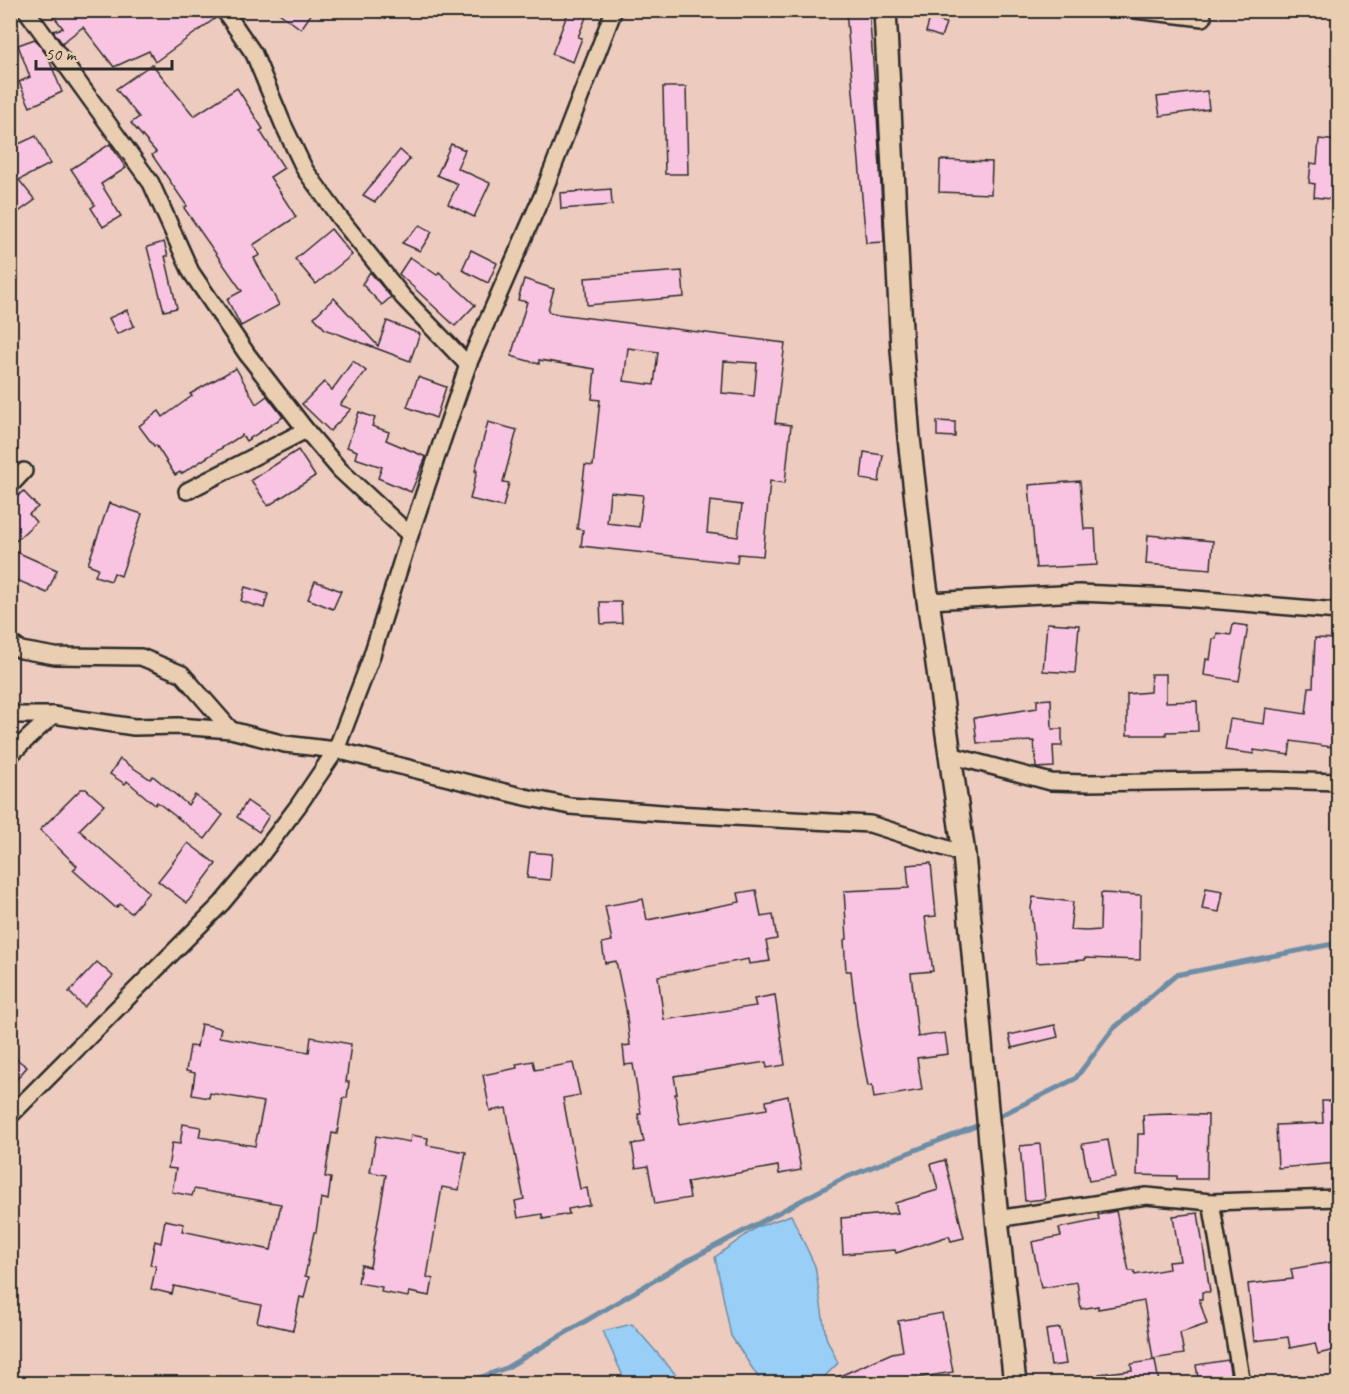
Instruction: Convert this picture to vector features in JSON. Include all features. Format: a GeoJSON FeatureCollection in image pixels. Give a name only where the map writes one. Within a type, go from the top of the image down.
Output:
{"type":"FeatureCollection","features":[{"type":"Feature","properties":{"kind":"main road"},"geometry":{"type":"LineString","coordinates":[[885,10],[903,361],[910,449],[964,854],[997,1219],[1015,1383]]}},
{"type":"Feature","properties":{"kind":"street"},"geometry":{"type":"LineString","coordinates":[[26,10],[151,183],[191,272],[246,354],[340,470],[410,535]]}},
{"type":"Feature","properties":{"kind":"street"},"geometry":{"type":"LineString","coordinates":[[224,10],[254,54],[304,170],[404,297],[468,365]]}},
{"type":"Feature","properties":{"kind":"street"},"geometry":{"type":"LineString","coordinates":[[10,1116],[222,903],[285,824],[336,750],[370,661],[468,365],[542,196],[614,10]]}},
{"type":"Feature","properties":{"kind":"street"},"geometry":{"type":"LineString","coordinates":[[1134,10],[1203,18]]}},
{"type":"Feature","properties":{"kind":"street"},"geometry":{"type":"LineString","coordinates":[[187,491],[306,430]]}},
{"type":"Feature","properties":{"kind":"street"},"geometry":{"type":"LineString","coordinates":[[10,486],[24,471]]}},
{"type":"Feature","properties":{"kind":"street"},"geometry":{"type":"LineString","coordinates":[[929,601],[1079,593],[1173,597],[1338,611]]}},
{"type":"Feature","properties":{"kind":"street"},"geometry":{"type":"LineString","coordinates":[[10,643],[21,650],[55,656],[141,657],[182,674],[231,730]]}},
{"type":"Feature","properties":{"kind":"street"},"geometry":{"type":"LineString","coordinates":[[10,716],[53,715],[134,727],[178,726],[231,730],[285,744],[336,750],[570,806],[870,824],[964,854]]}},
{"type":"Feature","properties":{"kind":"street"},"geometry":{"type":"LineString","coordinates":[[10,755],[53,715]]}},
{"type":"Feature","properties":{"kind":"street"},"geometry":{"type":"LineString","coordinates":[[950,755],[1051,782],[1270,780],[1338,782]]}},
{"type":"Feature","properties":{"kind":"street"},"geometry":{"type":"LineString","coordinates":[[997,1219],[1146,1196],[1212,1202],[1338,1198]]}},
{"type":"Feature","properties":{"kind":"street"},"geometry":{"type":"LineString","coordinates":[[1212,1202],[1242,1383]]}},
{"type":"Feature","properties":{"kind":"water"},"geometry":{"type":"Polygon","coordinates":[[[791,1215],[815,1266],[826,1337],[838,1363],[818,1383],[762,1383],[731,1336],[715,1257],[757,1227],[791,1215]]]}},
{"type":"Feature","properties":{"kind":"water"},"geometry":{"type":"Polygon","coordinates":[[[632,1324],[678,1377],[651,1383],[626,1383],[603,1331],[632,1324]]]}},
{"type":"Feature","properties":{"kind":"building"},"geometry":{"type":"Polygon","coordinates":[[[49,10],[214,10],[217,17],[155,62],[149,51],[114,67],[83,27],[62,43],[53,31],[63,28],[49,10]]]}},
{"type":"Feature","properties":{"kind":"building"},"geometry":{"type":"Polygon","coordinates":[[[275,10],[314,10],[301,29],[275,10]]]}},
{"type":"Feature","properties":{"kind":"building"},"geometry":{"type":"Polygon","coordinates":[[[569,10],[589,10],[578,37],[582,38],[573,62],[552,54],[569,10]]]}},
{"type":"Feature","properties":{"kind":"building"},"geometry":{"type":"Polygon","coordinates":[[[846,10],[869,10],[884,242],[866,243],[846,10]]]}},
{"type":"Feature","properties":{"kind":"building"},"geometry":{"type":"Polygon","coordinates":[[[930,18],[946,23],[941,37],[926,32],[930,18]]]}},
{"type":"Feature","properties":{"kind":"building"},"geometry":{"type":"Polygon","coordinates":[[[35,39],[48,57],[62,92],[30,107],[19,82],[30,77],[18,45],[35,39]]]}},
{"type":"Feature","properties":{"kind":"building"},"geometry":{"type":"Polygon","coordinates":[[[152,64],[194,116],[237,88],[263,129],[260,131],[284,168],[270,177],[296,217],[253,245],[260,255],[254,258],[279,305],[241,326],[227,299],[242,291],[184,208],[187,206],[152,155],[156,152],[131,123],[139,117],[116,89],[152,64]]]}},
{"type":"Feature","properties":{"kind":"building"},"geometry":{"type":"Polygon","coordinates":[[[663,87],[686,87],[688,174],[665,174],[663,87]]]}},
{"type":"Feature","properties":{"kind":"building"},"geometry":{"type":"Polygon","coordinates":[[[1207,91],[1209,109],[1160,116],[1157,97],[1207,91]]]}},
{"type":"Feature","properties":{"kind":"building"},"geometry":{"type":"Polygon","coordinates":[[[36,136],[50,164],[19,180],[35,200],[10,218],[10,148],[36,136]]]}},
{"type":"Feature","properties":{"kind":"building"},"geometry":{"type":"Polygon","coordinates":[[[1319,139],[1338,141],[1338,200],[1314,197],[1315,184],[1309,183],[1311,163],[1317,164],[1319,139]]]}},
{"type":"Feature","properties":{"kind":"building"},"geometry":{"type":"Polygon","coordinates":[[[110,144],[126,168],[101,184],[121,216],[103,227],[91,208],[95,205],[71,169],[110,144]]]}},
{"type":"Feature","properties":{"kind":"building"},"geometry":{"type":"Polygon","coordinates":[[[451,144],[465,150],[457,168],[490,183],[474,217],[448,204],[458,184],[437,175],[451,144]]]}},
{"type":"Feature","properties":{"kind":"building"},"geometry":{"type":"Polygon","coordinates":[[[400,150],[410,159],[375,202],[363,195],[400,150]]]}},
{"type":"Feature","properties":{"kind":"building"},"geometry":{"type":"Polygon","coordinates":[[[940,160],[992,162],[991,194],[939,192],[940,160]]]}},
{"type":"Feature","properties":{"kind":"building"},"geometry":{"type":"Polygon","coordinates":[[[611,189],[612,205],[561,209],[560,193],[611,189]]]}},
{"type":"Feature","properties":{"kind":"building"},"geometry":{"type":"Polygon","coordinates":[[[420,225],[432,232],[420,251],[402,243],[420,225]]]}},
{"type":"Feature","properties":{"kind":"building"},"geometry":{"type":"Polygon","coordinates":[[[331,229],[352,255],[316,284],[295,259],[331,229]]]}},
{"type":"Feature","properties":{"kind":"building"},"geometry":{"type":"Polygon","coordinates":[[[164,242],[177,308],[164,311],[147,247],[164,242]]]}},
{"type":"Feature","properties":{"kind":"building"},"geometry":{"type":"Polygon","coordinates":[[[471,250],[497,263],[488,283],[462,270],[471,250]]]}},
{"type":"Feature","properties":{"kind":"building"},"geometry":{"type":"Polygon","coordinates":[[[410,257],[437,275],[439,272],[475,305],[455,326],[399,274],[410,257]]]}},
{"type":"Feature","properties":{"kind":"building"},"geometry":{"type":"Polygon","coordinates":[[[682,271],[684,297],[587,305],[585,278],[682,271]]]}},
{"type":"Feature","properties":{"kind":"building"},"geometry":{"type":"Polygon","coordinates":[[[370,272],[391,297],[382,305],[362,284],[370,272]]]}},
{"type":"Feature","properties":{"kind":"building"},"geometry":{"type":"Polygon","coordinates":[[[524,279],[554,289],[549,312],[785,343],[775,423],[791,425],[785,483],[770,481],[763,556],[738,554],[737,563],[581,546],[583,530],[577,529],[585,465],[593,466],[600,400],[592,399],[595,369],[539,360],[539,364],[511,356],[527,302],[518,300],[524,279]],[[628,348],[624,381],[654,385],[658,352],[628,348]],[[724,361],[722,393],[754,396],[757,363],[724,361]],[[610,492],[607,523],[639,527],[643,495],[610,492]],[[710,501],[707,533],[738,537],[742,505],[710,501]]]}},
{"type":"Feature","properties":{"kind":"building"},"geometry":{"type":"Polygon","coordinates":[[[334,298],[378,346],[387,321],[420,334],[410,361],[325,329],[314,317],[334,298]]]}},
{"type":"Feature","properties":{"kind":"building"},"geometry":{"type":"Polygon","coordinates":[[[127,310],[134,326],[117,334],[109,318],[127,310]]]}},
{"type":"Feature","properties":{"kind":"building"},"geometry":{"type":"Polygon","coordinates":[[[353,361],[366,371],[340,405],[351,409],[330,431],[302,404],[324,382],[332,390],[353,361]]]}},
{"type":"Feature","properties":{"kind":"building"},"geometry":{"type":"Polygon","coordinates":[[[236,368],[256,404],[267,396],[283,417],[246,441],[242,435],[181,474],[180,472],[175,475],[156,445],[154,446],[139,426],[159,411],[163,417],[192,396],[190,394],[236,368]]]}},
{"type":"Feature","properties":{"kind":"building"},"geometry":{"type":"Polygon","coordinates":[[[418,377],[446,387],[436,418],[407,407],[418,377]]]}},
{"type":"Feature","properties":{"kind":"building"},"geometry":{"type":"Polygon","coordinates":[[[359,412],[375,418],[372,426],[389,432],[386,440],[426,457],[411,492],[378,478],[382,467],[355,458],[357,451],[347,447],[359,412]]]}},
{"type":"Feature","properties":{"kind":"building"},"geometry":{"type":"Polygon","coordinates":[[[937,421],[955,422],[955,437],[937,436],[937,421]]]}},
{"type":"Feature","properties":{"kind":"building"},"geometry":{"type":"Polygon","coordinates":[[[488,422],[517,430],[503,482],[509,483],[503,507],[470,499],[488,422]]]}},
{"type":"Feature","properties":{"kind":"building"},"geometry":{"type":"Polygon","coordinates":[[[298,450],[315,476],[268,506],[251,480],[298,450]]]}},
{"type":"Feature","properties":{"kind":"building"},"geometry":{"type":"Polygon","coordinates":[[[864,452],[883,455],[879,482],[861,479],[864,452]]]}},
{"type":"Feature","properties":{"kind":"building"},"geometry":{"type":"Polygon","coordinates":[[[1080,481],[1084,529],[1095,529],[1097,565],[1036,568],[1029,485],[1080,481]]]}},
{"type":"Feature","properties":{"kind":"building"},"geometry":{"type":"Polygon","coordinates":[[[23,491],[38,507],[29,514],[36,522],[10,546],[10,504],[23,491]]]}},
{"type":"Feature","properties":{"kind":"building"},"geometry":{"type":"Polygon","coordinates":[[[109,503],[142,514],[121,576],[114,573],[111,581],[95,576],[98,568],[88,564],[109,503]]]}},
{"type":"Feature","properties":{"kind":"building"},"geometry":{"type":"Polygon","coordinates":[[[1148,535],[1213,541],[1211,569],[1146,564],[1148,535]]]}},
{"type":"Feature","properties":{"kind":"building"},"geometry":{"type":"Polygon","coordinates":[[[10,549],[57,570],[47,593],[10,577],[10,549]]]}},
{"type":"Feature","properties":{"kind":"building"},"geometry":{"type":"Polygon","coordinates":[[[315,581],[341,591],[333,609],[308,599],[315,581]]]}},
{"type":"Feature","properties":{"kind":"building"},"geometry":{"type":"Polygon","coordinates":[[[245,587],[268,594],[264,608],[241,601],[245,587]]]}},
{"type":"Feature","properties":{"kind":"building"},"geometry":{"type":"Polygon","coordinates":[[[600,602],[621,602],[622,623],[601,624],[600,602]]]}},
{"type":"Feature","properties":{"kind":"building"},"geometry":{"type":"Polygon","coordinates":[[[1047,623],[1079,625],[1075,673],[1043,671],[1047,623]]]}},
{"type":"Feature","properties":{"kind":"building"},"geometry":{"type":"Polygon","coordinates":[[[1233,624],[1248,626],[1239,681],[1204,675],[1206,659],[1210,660],[1213,639],[1216,639],[1217,633],[1231,635],[1233,624]]]}},
{"type":"Feature","properties":{"kind":"building"},"geometry":{"type":"Polygon","coordinates":[[[1315,638],[1338,639],[1338,748],[1291,741],[1289,755],[1254,750],[1254,754],[1225,750],[1230,719],[1264,724],[1266,708],[1306,714],[1309,687],[1313,687],[1315,638]]]}},
{"type":"Feature","properties":{"kind":"building"},"geometry":{"type":"Polygon","coordinates":[[[1151,674],[1166,674],[1166,702],[1197,701],[1198,731],[1166,732],[1166,735],[1127,735],[1127,694],[1150,692],[1151,674]]]}},
{"type":"Feature","properties":{"kind":"building"},"geometry":{"type":"Polygon","coordinates":[[[1051,699],[1052,729],[1062,729],[1062,746],[1053,746],[1054,767],[1036,768],[1034,741],[977,743],[974,718],[1037,708],[1037,700],[1051,699]]]}},
{"type":"Feature","properties":{"kind":"building"},"geometry":{"type":"Polygon","coordinates":[[[120,759],[150,779],[153,776],[188,805],[195,795],[223,815],[205,839],[157,802],[155,805],[127,781],[125,784],[110,774],[120,759]]]}},
{"type":"Feature","properties":{"kind":"building"},"geometry":{"type":"Polygon","coordinates":[[[81,789],[86,789],[104,805],[79,830],[149,892],[131,913],[120,904],[116,908],[73,870],[77,866],[40,830],[81,789]]]}},
{"type":"Feature","properties":{"kind":"building"},"geometry":{"type":"Polygon","coordinates":[[[247,801],[269,816],[259,832],[237,817],[247,801]]]}},
{"type":"Feature","properties":{"kind":"building"},"geometry":{"type":"Polygon","coordinates":[[[188,843],[216,864],[187,903],[158,881],[188,843]]]}},
{"type":"Feature","properties":{"kind":"building"},"geometry":{"type":"Polygon","coordinates":[[[530,852],[552,854],[550,880],[527,878],[530,852]]]}},
{"type":"Feature","properties":{"kind":"building"},"geometry":{"type":"Polygon","coordinates":[[[931,863],[936,916],[925,917],[933,971],[911,973],[918,1037],[945,1033],[948,1054],[917,1058],[922,1090],[874,1098],[872,1085],[868,1086],[865,1070],[851,971],[846,971],[844,891],[909,888],[907,865],[931,863]]]}},
{"type":"Feature","properties":{"kind":"building"},"geometry":{"type":"Polygon","coordinates":[[[1206,888],[1223,891],[1219,912],[1202,909],[1206,888]]]}},
{"type":"Feature","properties":{"kind":"building"},"geometry":{"type":"Polygon","coordinates":[[[756,890],[761,917],[773,915],[777,939],[766,941],[770,961],[749,964],[748,959],[658,976],[664,1020],[756,1006],[754,999],[775,995],[785,1065],[767,1068],[766,1062],[674,1076],[677,1094],[675,1094],[680,1124],[767,1109],[766,1101],[788,1096],[801,1170],[779,1174],[778,1166],[687,1182],[690,1198],[655,1204],[648,1166],[636,1168],[632,1144],[644,1142],[638,1114],[641,1114],[633,1064],[625,1065],[623,1046],[630,1045],[626,1009],[616,961],[605,963],[602,943],[612,941],[605,906],[643,899],[647,920],[740,902],[738,893],[756,890]]]}},
{"type":"Feature","properties":{"kind":"building"},"geometry":{"type":"Polygon","coordinates":[[[1101,893],[1141,895],[1140,960],[1085,958],[1085,960],[1036,963],[1031,908],[1033,897],[1073,902],[1070,930],[1086,931],[1100,930],[1101,893]]]}},
{"type":"Feature","properties":{"kind":"building"},"geometry":{"type":"Polygon","coordinates":[[[97,962],[113,976],[84,1007],[69,992],[97,962]]]}},
{"type":"Feature","properties":{"kind":"building"},"geometry":{"type":"Polygon","coordinates":[[[201,1024],[221,1028],[219,1037],[309,1052],[311,1037],[351,1044],[346,1082],[349,1082],[347,1098],[343,1098],[337,1134],[332,1133],[325,1177],[331,1178],[328,1200],[321,1198],[316,1232],[314,1232],[305,1276],[309,1277],[304,1298],[300,1297],[293,1330],[257,1322],[261,1305],[174,1286],[172,1294],[151,1289],[156,1266],[150,1265],[155,1241],[161,1243],[165,1220],[184,1224],[182,1231],[271,1250],[281,1204],[194,1189],[192,1196],[172,1192],[176,1169],[168,1168],[172,1143],[180,1144],[183,1124],[201,1127],[199,1137],[255,1146],[264,1102],[210,1093],[209,1098],[192,1095],[195,1073],[186,1071],[190,1046],[197,1047],[201,1024]]]}},
{"type":"Feature","properties":{"kind":"building"},"geometry":{"type":"Polygon","coordinates":[[[1055,1025],[1058,1037],[1012,1048],[1009,1035],[1055,1025]]]}},
{"type":"Feature","properties":{"kind":"building"},"geometry":{"type":"Polygon","coordinates":[[[10,1054],[27,1067],[10,1087],[10,1054]]]}},
{"type":"Feature","properties":{"kind":"building"},"geometry":{"type":"Polygon","coordinates":[[[533,1061],[535,1070],[573,1063],[580,1095],[563,1098],[580,1189],[587,1188],[590,1205],[568,1209],[569,1214],[543,1219],[542,1214],[518,1218],[515,1201],[524,1199],[506,1108],[490,1111],[483,1075],[517,1068],[516,1064],[533,1061]]]}},
{"type":"Feature","properties":{"kind":"building"},"geometry":{"type":"Polygon","coordinates":[[[1322,1101],[1338,1101],[1338,1163],[1278,1168],[1276,1125],[1323,1123],[1322,1101]]]}},
{"type":"Feature","properties":{"kind":"building"},"geometry":{"type":"Polygon","coordinates":[[[1143,1115],[1208,1115],[1207,1179],[1137,1175],[1138,1134],[1144,1134],[1143,1115]]]}},
{"type":"Feature","properties":{"kind":"building"},"geometry":{"type":"Polygon","coordinates":[[[411,1135],[428,1138],[427,1145],[466,1152],[459,1190],[442,1187],[427,1277],[433,1279],[430,1296],[409,1292],[408,1297],[381,1292],[382,1287],[358,1283],[361,1265],[370,1267],[386,1175],[370,1172],[376,1136],[410,1142],[411,1135]]]}},
{"type":"Feature","properties":{"kind":"building"},"geometry":{"type":"Polygon","coordinates":[[[1108,1140],[1115,1177],[1089,1181],[1082,1144],[1108,1140]]]}},
{"type":"Feature","properties":{"kind":"building"},"geometry":{"type":"Polygon","coordinates":[[[1040,1144],[1045,1199],[1025,1201],[1020,1146],[1040,1144]]]}},
{"type":"Feature","properties":{"kind":"building"},"geometry":{"type":"Polygon","coordinates":[[[945,1160],[964,1238],[951,1241],[949,1236],[896,1253],[895,1250],[843,1254],[841,1218],[898,1213],[895,1203],[938,1190],[931,1164],[945,1160]]]}},
{"type":"Feature","properties":{"kind":"building"},"geometry":{"type":"Polygon","coordinates":[[[1116,1211],[1129,1271],[1134,1271],[1135,1275],[1169,1269],[1168,1262],[1180,1261],[1173,1216],[1198,1213],[1210,1292],[1202,1292],[1202,1299],[1199,1299],[1207,1324],[1180,1333],[1184,1354],[1153,1359],[1144,1301],[1098,1309],[1098,1306],[1081,1309],[1077,1282],[1041,1288],[1032,1242],[1061,1236],[1059,1228],[1099,1220],[1098,1215],[1116,1211]]]}},
{"type":"Feature","properties":{"kind":"building"},"geometry":{"type":"Polygon","coordinates":[[[1338,1261],[1338,1349],[1318,1354],[1315,1343],[1290,1348],[1288,1337],[1254,1341],[1248,1284],[1293,1279],[1291,1269],[1338,1261]]]}},
{"type":"Feature","properties":{"kind":"building"},"geometry":{"type":"Polygon","coordinates":[[[942,1313],[953,1372],[887,1383],[824,1383],[892,1353],[903,1351],[898,1321],[942,1313]]]}},
{"type":"Feature","properties":{"kind":"building"},"geometry":{"type":"Polygon","coordinates":[[[1060,1328],[1066,1364],[1051,1366],[1046,1330],[1060,1328]]]}},
{"type":"Feature","properties":{"kind":"building"},"geometry":{"type":"Polygon","coordinates":[[[1155,1360],[1159,1383],[1100,1383],[1099,1374],[1132,1370],[1131,1364],[1155,1360]]]}},
{"type":"Feature","properties":{"kind":"building"},"geometry":{"type":"Polygon","coordinates":[[[1228,1360],[1232,1383],[1199,1383],[1196,1365],[1228,1360]]]}},
{"type":"Feature","properties":{"kind":"waterway"},"geometry":{"type":"LineString","coordinates":[[993,1119],[1075,1079],[1113,1029],[1176,975],[1338,943]]}},
{"type":"Feature","properties":{"kind":"waterway"},"geometry":{"type":"LineString","coordinates":[[462,1384],[506,1368],[687,1261],[842,1179],[984,1123]]}}]}
